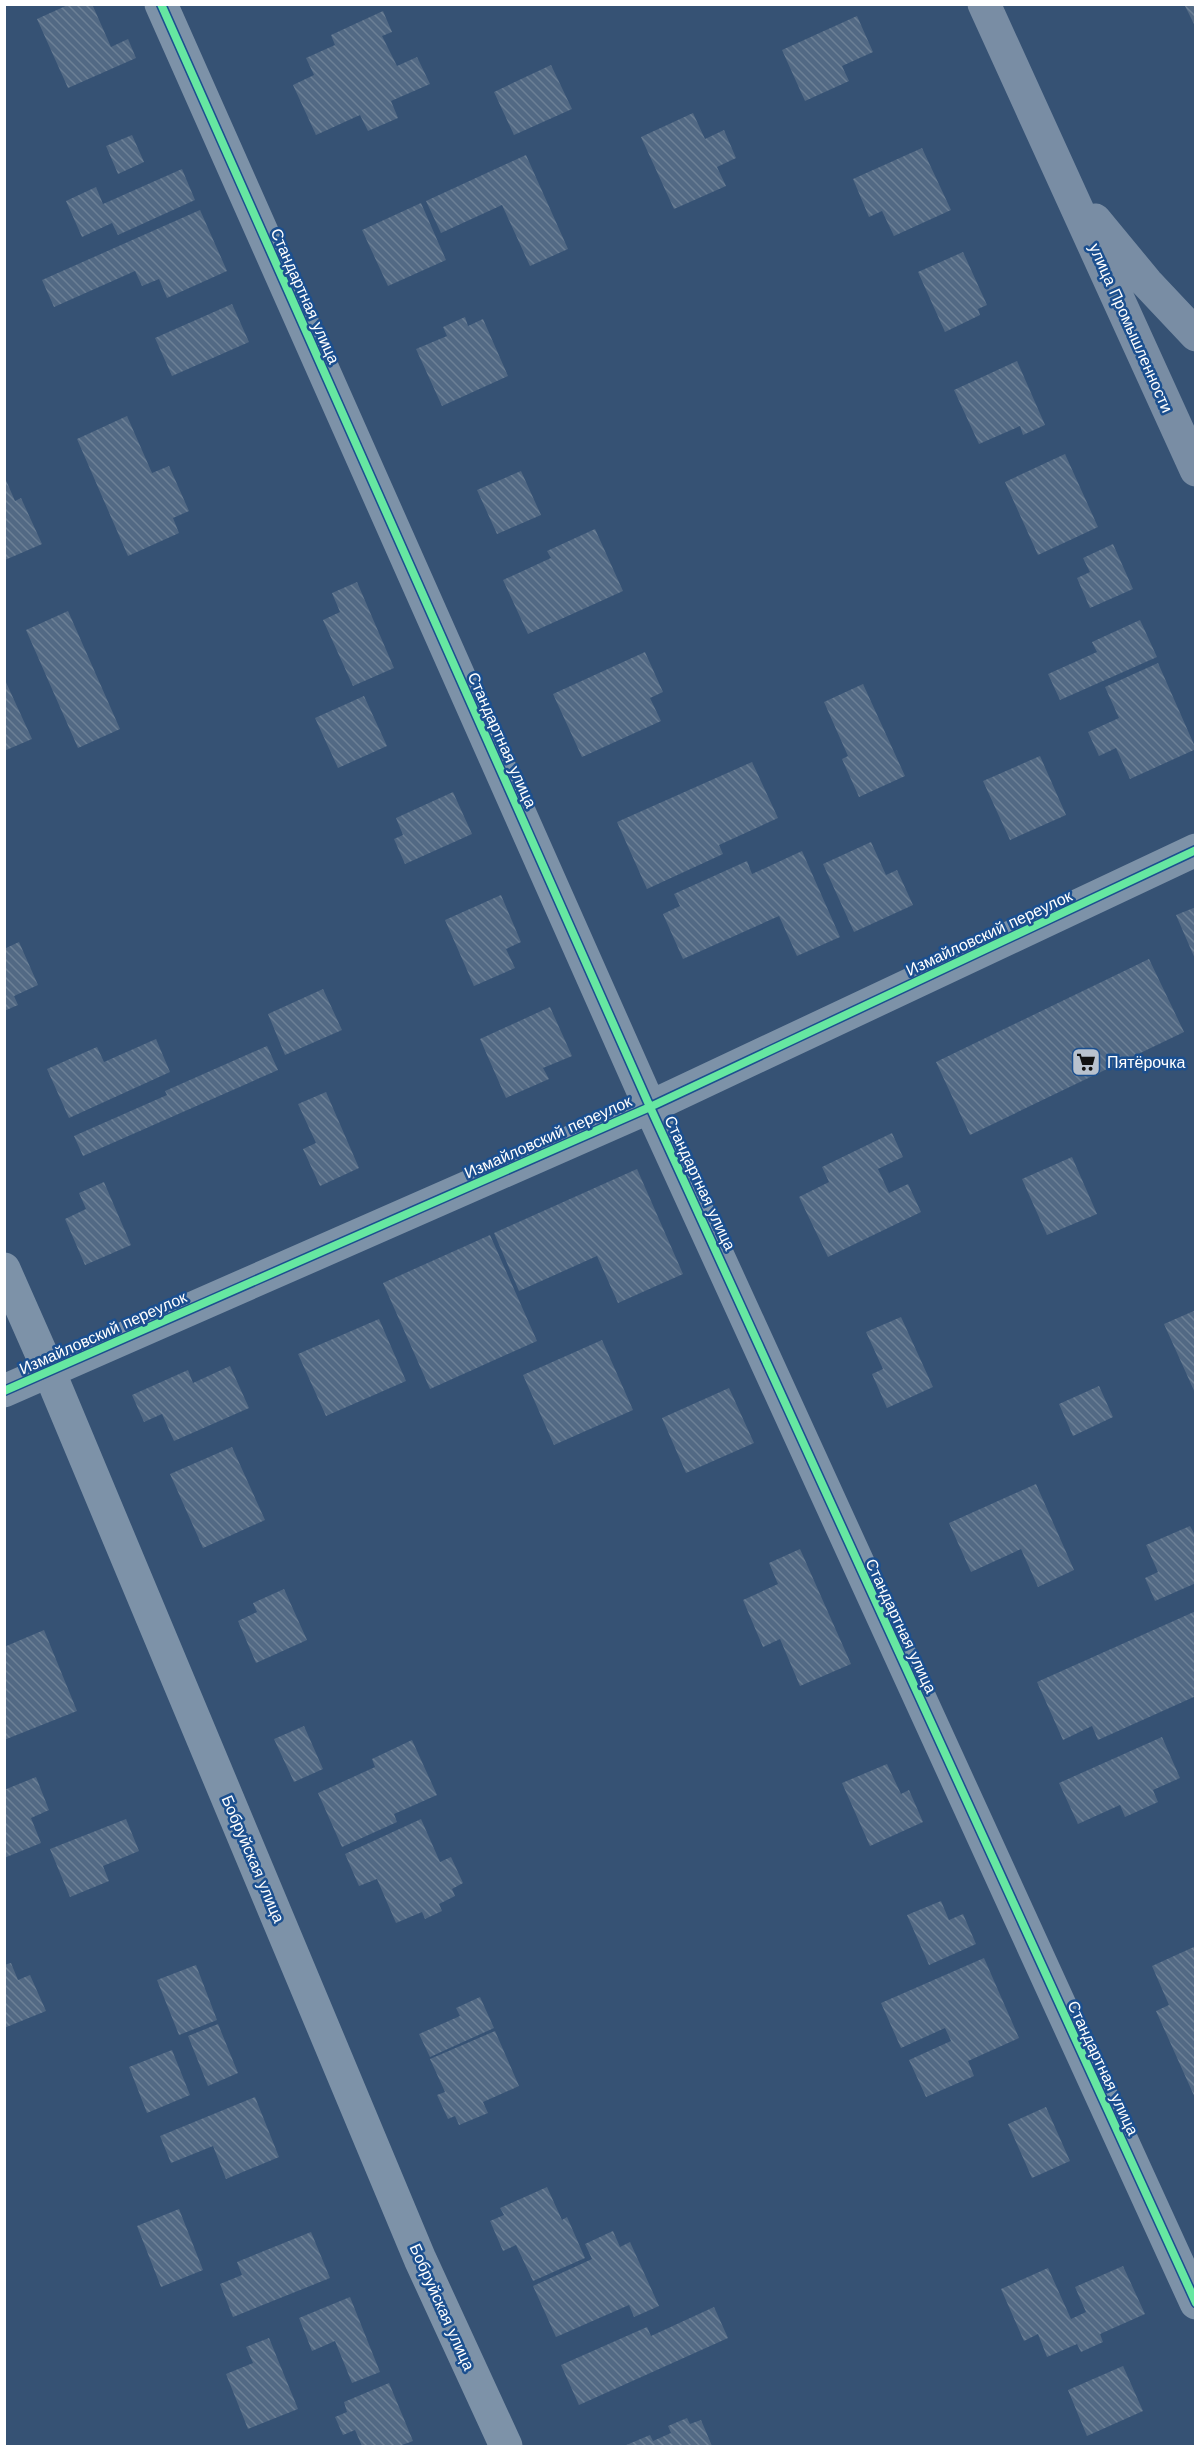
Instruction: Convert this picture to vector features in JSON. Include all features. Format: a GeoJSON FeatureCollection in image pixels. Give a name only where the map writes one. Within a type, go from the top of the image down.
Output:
{"type":"FeatureCollection","features":[{"type":"Feature","properties":{"kind":"main road","name":"улица Промышленности"},"geometry":{"type":"LineString","coordinates":[[984,4],[1196,470]]}},
{"type":"Feature","properties":{"kind":"main road","name":"улица Промышленности"},"geometry":{"type":"LineString","coordinates":[[1067,186],[1148,283],[1196,335]]}},
{"type":"Feature","properties":{"kind":"street","name":"Стандартная улица"},"geometry":{"type":"LineString","coordinates":[[161,4],[650,1107],[1196,2303]]}},
{"type":"Feature","properties":{"kind":"street","name":"Измайловский переулок"},"geometry":{"type":"LineString","coordinates":[[4,1391],[650,1107],[1196,850]]}},
{"type":"Feature","properties":{"kind":"street","name":"Бобруйская улица"},"geometry":{"type":"LineString","coordinates":[[4,1269],[50,1371],[420,2259],[506,2446]]}},
{"type":"Feature","properties":{"kind":"building"},"geometry":{"type":"Polygon","coordinates":[[[70,4],[92,4],[111,47],[128,39],[136,58],[68,88],[37,19],[70,4]]]}},
{"type":"Feature","properties":{"kind":"building"},"geometry":{"type":"Polygon","coordinates":[[[1184,4],[1196,4],[1196,28],[1184,4]]]}},
{"type":"Feature","properties":{"kind":"building"},"geometry":{"type":"Polygon","coordinates":[[[383,11],[392,32],[382,36],[397,66],[417,57],[430,84],[391,101],[398,118],[368,131],[360,115],[316,135],[293,85],[314,75],[306,58],[335,45],[331,35],[383,11]]]}},
{"type":"Feature","properties":{"kind":"building"},"geometry":{"type":"Polygon","coordinates":[[[857,16],[873,52],[842,66],[849,81],[805,101],[782,50],[857,16]]]}},
{"type":"Feature","properties":{"kind":"building"},"geometry":{"type":"Polygon","coordinates":[[[551,65],[572,109],[514,135],[494,92],[551,65]]]}},
{"type":"Feature","properties":{"kind":"building"},"geometry":{"type":"Polygon","coordinates":[[[693,113],[705,139],[724,130],[736,158],[717,167],[726,186],[674,209],[641,137],[693,113]]]}},
{"type":"Feature","properties":{"kind":"building"},"geometry":{"type":"Polygon","coordinates":[[[132,135],[144,162],[118,174],[106,146],[132,135]]]}},
{"type":"Feature","properties":{"kind":"building"},"geometry":{"type":"Polygon","coordinates":[[[922,148],[951,210],[894,236],[882,211],[869,217],[853,179],[922,148]]]}},
{"type":"Feature","properties":{"kind":"building"},"geometry":{"type":"Polygon","coordinates":[[[526,155],[568,249],[530,266],[502,205],[441,233],[426,201],[526,155]]]}},
{"type":"Feature","properties":{"kind":"building"},"geometry":{"type":"Polygon","coordinates":[[[182,169],[195,200],[118,235],[112,223],[82,237],[66,201],[96,187],[103,204],[182,169]]]}},
{"type":"Feature","properties":{"kind":"building"},"geometry":{"type":"Polygon","coordinates":[[[421,203],[446,260],[388,286],[362,230],[421,203]]]}},
{"type":"Feature","properties":{"kind":"building"},"geometry":{"type":"Polygon","coordinates":[[[200,210],[227,271],[167,298],[159,279],[142,286],[135,271],[54,307],[42,280],[200,210]]]}},
{"type":"Feature","properties":{"kind":"building"},"geometry":{"type":"Polygon","coordinates":[[[963,252],[987,305],[978,309],[980,315],[945,332],[918,272],[963,252]]]}},
{"type":"Feature","properties":{"kind":"building"},"geometry":{"type":"Polygon","coordinates":[[[232,304],[249,342],[172,376],[155,338],[232,304]]]}},
{"type":"Feature","properties":{"kind":"building"},"geometry":{"type":"Polygon","coordinates":[[[465,317],[468,326],[483,319],[508,376],[442,406],[416,349],[447,336],[443,327],[465,317]]]}},
{"type":"Feature","properties":{"kind":"building"},"geometry":{"type":"Polygon","coordinates":[[[1017,361],[1045,425],[1023,435],[1020,426],[979,444],[954,390],[1017,361]]]}},
{"type":"Feature","properties":{"kind":"building"},"geometry":{"type":"Polygon","coordinates":[[[127,416],[152,473],[169,466],[189,511],[173,518],[179,533],[128,556],[77,439],[127,416]]]}},
{"type":"Feature","properties":{"kind":"building"},"geometry":{"type":"Polygon","coordinates":[[[1065,454],[1098,527],[1038,555],[1005,482],[1065,454]]]}},
{"type":"Feature","properties":{"kind":"building"},"geometry":{"type":"Polygon","coordinates":[[[521,471],[541,515],[497,534],[477,490],[521,471]]]}},
{"type":"Feature","properties":{"kind":"building"},"geometry":{"type":"Polygon","coordinates":[[[5,478],[15,501],[21,498],[42,544],[5,560],[5,478]]]}},
{"type":"Feature","properties":{"kind":"building"},"geometry":{"type":"Polygon","coordinates":[[[595,529],[623,591],[528,634],[503,580],[551,558],[547,551],[595,529]]]}},
{"type":"Feature","properties":{"kind":"building"},"geometry":{"type":"Polygon","coordinates":[[[1113,544],[1133,589],[1090,608],[1077,578],[1090,572],[1083,558],[1113,544]]]}},
{"type":"Feature","properties":{"kind":"building"},"geometry":{"type":"Polygon","coordinates":[[[357,582],[394,668],[353,686],[323,620],[340,612],[332,593],[357,582]]]}},
{"type":"Feature","properties":{"kind":"building"},"geometry":{"type":"Polygon","coordinates":[[[68,611],[120,729],[78,748],[26,630],[68,611]]]}},
{"type":"Feature","properties":{"kind":"building"},"geometry":{"type":"Polygon","coordinates":[[[1140,620],[1157,657],[1060,700],[1048,674],[1097,652],[1092,642],[1140,620]]]}},
{"type":"Feature","properties":{"kind":"building"},"geometry":{"type":"Polygon","coordinates":[[[645,652],[663,692],[650,698],[661,721],[582,757],[553,694],[645,652]]]}},
{"type":"Feature","properties":{"kind":"building"},"geometry":{"type":"Polygon","coordinates":[[[1158,663],[1196,749],[1130,779],[1116,748],[1099,756],[1088,732],[1119,718],[1105,687],[1158,663]]]}},
{"type":"Feature","properties":{"kind":"building"},"geometry":{"type":"Polygon","coordinates":[[[4,678],[32,739],[4,751],[4,678]]]}},
{"type":"Feature","properties":{"kind":"building"},"geometry":{"type":"Polygon","coordinates":[[[863,684],[905,776],[859,797],[842,759],[848,756],[824,702],[863,684]]]}},
{"type":"Feature","properties":{"kind":"building"},"geometry":{"type":"Polygon","coordinates":[[[364,696],[387,746],[338,768],[315,718],[364,696]]]}},
{"type":"Feature","properties":{"kind":"building"},"geometry":{"type":"Polygon","coordinates":[[[1040,756],[1066,815],[1010,840],[983,781],[1040,756]]]}},
{"type":"Feature","properties":{"kind":"building"},"geometry":{"type":"Polygon","coordinates":[[[752,762],[778,818],[719,845],[723,854],[647,889],[617,822],[752,762]]]}},
{"type":"Feature","properties":{"kind":"building"},"geometry":{"type":"Polygon","coordinates":[[[453,792],[472,834],[405,864],[394,839],[403,835],[396,818],[453,792]]]}},
{"type":"Feature","properties":{"kind":"building"},"geometry":{"type":"Polygon","coordinates":[[[871,842],[886,875],[897,870],[913,905],[854,932],[823,864],[871,842]]]}},
{"type":"Feature","properties":{"kind":"building"},"geometry":{"type":"Polygon","coordinates":[[[802,851],[840,937],[797,956],[779,916],[683,959],[663,914],[680,906],[674,894],[747,861],[752,874],[802,851]]]}},
{"type":"Feature","properties":{"kind":"building"},"geometry":{"type":"Polygon","coordinates":[[[501,895],[521,942],[506,949],[515,968],[474,986],[445,920],[501,895]]]}},
{"type":"Feature","properties":{"kind":"building"},"geometry":{"type":"Polygon","coordinates":[[[1196,907],[1196,961],[1176,915],[1196,907]]]}},
{"type":"Feature","properties":{"kind":"building"},"geometry":{"type":"Polygon","coordinates":[[[19,942],[38,985],[14,996],[18,1005],[4,1011],[4,949],[19,942]]]}},
{"type":"Feature","properties":{"kind":"building"},"geometry":{"type":"Polygon","coordinates":[[[1149,959],[1184,1032],[970,1135],[936,1062],[1149,959]]]}},
{"type":"Feature","properties":{"kind":"building"},"geometry":{"type":"Polygon","coordinates":[[[323,989],[342,1030],[285,1055],[268,1014],[323,989]]]}},
{"type":"Feature","properties":{"kind":"building"},"geometry":{"type":"Polygon","coordinates":[[[550,1007],[572,1056],[543,1068],[549,1079],[506,1098],[480,1039],[550,1007]]]}},
{"type":"Feature","properties":{"kind":"building"},"geometry":{"type":"Polygon","coordinates":[[[156,1039],[170,1072],[69,1118],[47,1069],[97,1047],[104,1062],[156,1039]]]}},
{"type":"Feature","properties":{"kind":"building"},"geometry":{"type":"Polygon","coordinates":[[[267,1046],[278,1070],[83,1156],[74,1136],[167,1095],[165,1091],[267,1046]]]}},
{"type":"Feature","properties":{"kind":"building"},"geometry":{"type":"Polygon","coordinates":[[[326,1092],[359,1168],[320,1186],[303,1149],[316,1143],[298,1104],[326,1092]]]}},
{"type":"Feature","properties":{"kind":"building"},"geometry":{"type":"Polygon","coordinates":[[[892,1133],[903,1157],[878,1169],[889,1193],[908,1184],[921,1212],[828,1257],[799,1197],[829,1182],[822,1167],[892,1133]]]}},
{"type":"Feature","properties":{"kind":"building"},"geometry":{"type":"Polygon","coordinates":[[[1072,1157],[1097,1214],[1047,1235],[1022,1179],[1072,1157]]]}},
{"type":"Feature","properties":{"kind":"building"},"geometry":{"type":"Polygon","coordinates":[[[637,1169],[683,1274],[618,1303],[597,1256],[519,1291],[494,1233],[637,1169]]]}},
{"type":"Feature","properties":{"kind":"building"},"geometry":{"type":"Polygon","coordinates":[[[104,1182],[131,1245],[85,1265],[65,1219],[86,1209],[79,1193],[104,1182]]]}},
{"type":"Feature","properties":{"kind":"building"},"geometry":{"type":"Polygon","coordinates":[[[490,1235],[537,1341],[430,1389],[383,1283],[490,1235]]]}},
{"type":"Feature","properties":{"kind":"building"},"geometry":{"type":"Polygon","coordinates":[[[1196,1310],[1196,1395],[1164,1324],[1196,1310]]]}},
{"type":"Feature","properties":{"kind":"building"},"geometry":{"type":"Polygon","coordinates":[[[901,1317],[933,1387],[887,1408],[872,1374],[883,1369],[866,1332],[901,1317]]]}},
{"type":"Feature","properties":{"kind":"building"},"geometry":{"type":"Polygon","coordinates":[[[379,1319],[406,1381],[326,1416],[298,1354],[379,1319]]]}},
{"type":"Feature","properties":{"kind":"building"},"geometry":{"type":"Polygon","coordinates":[[[602,1340],[633,1410],[554,1445],[523,1375],[602,1340]]]}},
{"type":"Feature","properties":{"kind":"building"},"geometry":{"type":"Polygon","coordinates":[[[230,1366],[249,1408],[174,1441],[162,1414],[144,1422],[132,1395],[188,1370],[193,1383],[230,1366]]]}},
{"type":"Feature","properties":{"kind":"building"},"geometry":{"type":"Polygon","coordinates":[[[1099,1386],[1113,1417],[1073,1436],[1059,1404],[1099,1386]]]}},
{"type":"Feature","properties":{"kind":"building"},"geometry":{"type":"Polygon","coordinates":[[[729,1388],[754,1443],[686,1473],[662,1418],[729,1388]]]}},
{"type":"Feature","properties":{"kind":"building"},"geometry":{"type":"Polygon","coordinates":[[[232,1447],[265,1520],[203,1548],[170,1474],[232,1447]]]}},
{"type":"Feature","properties":{"kind":"building"},"geometry":{"type":"Polygon","coordinates":[[[1036,1484],[1074,1570],[1038,1587],[1021,1549],[971,1572],[949,1523],[1036,1484]]]}},
{"type":"Feature","properties":{"kind":"building"},"geometry":{"type":"Polygon","coordinates":[[[1190,1526],[1196,1537],[1196,1583],[1155,1601],[1145,1578],[1158,1572],[1146,1545],[1190,1526]]]}},
{"type":"Feature","properties":{"kind":"building"},"geometry":{"type":"Polygon","coordinates":[[[800,1549],[851,1664],[800,1686],[780,1639],[763,1647],[743,1600],[778,1584],[769,1563],[800,1549]]]}},
{"type":"Feature","properties":{"kind":"building"},"geometry":{"type":"Polygon","coordinates":[[[284,1589],[307,1640],[256,1663],[238,1621],[257,1612],[253,1603],[284,1589]]]}},
{"type":"Feature","properties":{"kind":"building"},"geometry":{"type":"Polygon","coordinates":[[[1196,1611],[1196,1696],[1098,1740],[1092,1726],[1063,1740],[1037,1682],[1196,1611]]]}},
{"type":"Feature","properties":{"kind":"building"},"geometry":{"type":"Polygon","coordinates":[[[44,1630],[77,1711],[4,1740],[4,1647],[44,1630]]]}},
{"type":"Feature","properties":{"kind":"building"},"geometry":{"type":"Polygon","coordinates":[[[304,1726],[323,1769],[294,1782],[274,1739],[304,1726]]]}},
{"type":"Feature","properties":{"kind":"building"},"geometry":{"type":"Polygon","coordinates":[[[1162,1737],[1180,1778],[1153,1790],[1158,1802],[1125,1817],[1120,1805],[1078,1824],[1059,1783],[1162,1737]]]}},
{"type":"Feature","properties":{"kind":"building"},"geometry":{"type":"Polygon","coordinates":[[[412,1740],[437,1795],[394,1814],[397,1822],[342,1847],[318,1793],[375,1767],[372,1759],[412,1740]]]}},
{"type":"Feature","properties":{"kind":"building"},"geometry":{"type":"Polygon","coordinates":[[[887,1764],[901,1794],[909,1790],[923,1822],[870,1846],[842,1783],[887,1764]]]}},
{"type":"Feature","properties":{"kind":"building"},"geometry":{"type":"Polygon","coordinates":[[[36,1777],[49,1810],[31,1818],[41,1843],[4,1858],[4,1790],[36,1777]]]}},
{"type":"Feature","properties":{"kind":"building"},"geometry":{"type":"Polygon","coordinates":[[[126,1819],[139,1851],[103,1866],[109,1881],[70,1897],[50,1849],[126,1819]]]}},
{"type":"Feature","properties":{"kind":"building"},"geometry":{"type":"Polygon","coordinates":[[[421,1819],[440,1862],[451,1857],[463,1883],[452,1889],[455,1896],[439,1904],[442,1911],[425,1919],[422,1912],[396,1923],[377,1879],[359,1886],[345,1854],[421,1819]]]}},
{"type":"Feature","properties":{"kind":"building"},"geometry":{"type":"Polygon","coordinates":[[[941,1901],[949,1920],[963,1914],[976,1944],[929,1965],[907,1915],[941,1901]]]}},
{"type":"Feature","properties":{"kind":"building"},"geometry":{"type":"Polygon","coordinates":[[[1196,1946],[1196,2100],[1156,2011],[1169,2005],[1152,1966],[1196,1946]]]}},
{"type":"Feature","properties":{"kind":"building"},"geometry":{"type":"Polygon","coordinates":[[[984,1958],[1019,2038],[968,2061],[974,2076],[926,2097],[909,2060],[951,2041],[945,2028],[901,2048],[881,2003],[984,1958]]]}},
{"type":"Feature","properties":{"kind":"building"},"geometry":{"type":"Polygon","coordinates":[[[11,1963],[18,1980],[30,1975],[46,2011],[4,2028],[4,1965],[11,1963]]]}},
{"type":"Feature","properties":{"kind":"building"},"geometry":{"type":"Polygon","coordinates":[[[196,1965],[217,2020],[179,2035],[157,1980],[196,1965]]]}},
{"type":"Feature","properties":{"kind":"building"},"geometry":{"type":"Polygon","coordinates":[[[480,1997],[494,2028],[430,2057],[419,2034],[460,2016],[456,2008],[480,1997]]]}},
{"type":"Feature","properties":{"kind":"building"},"geometry":{"type":"Polygon","coordinates":[[[218,2024],[238,2073],[208,2086],[188,2036],[218,2024]]]}},
{"type":"Feature","properties":{"kind":"building"},"geometry":{"type":"Polygon","coordinates":[[[495,2031],[519,2086],[483,2102],[488,2113],[459,2125],[455,2116],[448,2119],[437,2095],[445,2092],[430,2059],[495,2031]]]}},
{"type":"Feature","properties":{"kind":"building"},"geometry":{"type":"Polygon","coordinates":[[[172,2050],[190,2095],[147,2113],[129,2067],[172,2050]]]}},
{"type":"Feature","properties":{"kind":"building"},"geometry":{"type":"Polygon","coordinates":[[[255,2097],[279,2157],[226,2179],[213,2146],[171,2163],[160,2136],[255,2097]]]}},
{"type":"Feature","properties":{"kind":"building"},"geometry":{"type":"Polygon","coordinates":[[[1046,2107],[1070,2161],[1032,2178],[1008,2124],[1046,2107]]]}},
{"type":"Feature","properties":{"kind":"building"},"geometry":{"type":"Polygon","coordinates":[[[547,2187],[562,2220],[567,2217],[585,2258],[533,2281],[516,2245],[503,2251],[490,2221],[504,2215],[500,2208],[547,2187]]]}},
{"type":"Feature","properties":{"kind":"building"},"geometry":{"type":"Polygon","coordinates":[[[179,2209],[203,2270],[161,2287],[137,2226],[179,2209]]]}},
{"type":"Feature","properties":{"kind":"building"},"geometry":{"type":"Polygon","coordinates":[[[613,2231],[620,2247],[630,2242],[659,2306],[634,2317],[629,2305],[556,2337],[533,2286],[592,2259],[585,2244],[613,2231]]]}},
{"type":"Feature","properties":{"kind":"building"},"geometry":{"type":"Polygon","coordinates":[[[311,2232],[330,2278],[233,2317],[220,2284],[242,2275],[237,2262],[311,2232]]]}},
{"type":"Feature","properties":{"kind":"building"},"geometry":{"type":"Polygon","coordinates":[[[1123,2266],[1145,2314],[1100,2334],[1103,2342],[1081,2352],[1077,2344],[1047,2357],[1038,2334],[1024,2341],[1001,2289],[1048,2268],[1071,2319],[1086,2312],[1075,2287],[1123,2266]]]}},
{"type":"Feature","properties":{"kind":"building"},"geometry":{"type":"Polygon","coordinates":[[[350,2297],[380,2372],[352,2383],[335,2341],[312,2351],[299,2318],[350,2297]]]}},
{"type":"Feature","properties":{"kind":"building"},"geometry":{"type":"Polygon","coordinates":[[[714,2307],[728,2338],[579,2405],[561,2365],[647,2327],[651,2336],[714,2307]]]}},
{"type":"Feature","properties":{"kind":"building"},"geometry":{"type":"Polygon","coordinates":[[[269,2338],[298,2409],[248,2429],[226,2374],[253,2363],[246,2347],[269,2338]]]}},
{"type":"Feature","properties":{"kind":"building"},"geometry":{"type":"Polygon","coordinates":[[[1123,2366],[1143,2411],[1087,2436],[1068,2390],[1123,2366]]]}},
{"type":"Feature","properties":{"kind":"building"},"geometry":{"type":"Polygon","coordinates":[[[389,2383],[413,2441],[399,2446],[362,2446],[355,2430],[343,2435],[335,2417],[347,2412],[344,2402],[389,2383]]]}},
{"type":"Feature","properties":{"kind":"building"},"geometry":{"type":"Polygon","coordinates":[[[687,2418],[690,2424],[701,2420],[712,2446],[624,2446],[650,2435],[653,2441],[671,2433],[668,2426],[687,2418]]]}},
{"type":"Feature","properties":{"kind":"cycle path"},"geometry":{"type":"LineString","coordinates":[[161,4],[650,1107],[1196,2303]]}},
{"type":"Feature","properties":{"kind":"cycle path"},"geometry":{"type":"LineString","coordinates":[[4,1391],[650,1107],[1196,850]]}},
{"type":"Feature","properties":{"kind":"place","name":"Пятёрочка"},"geometry":{"type":"Point","coordinates":[1086,1062]}}]}
